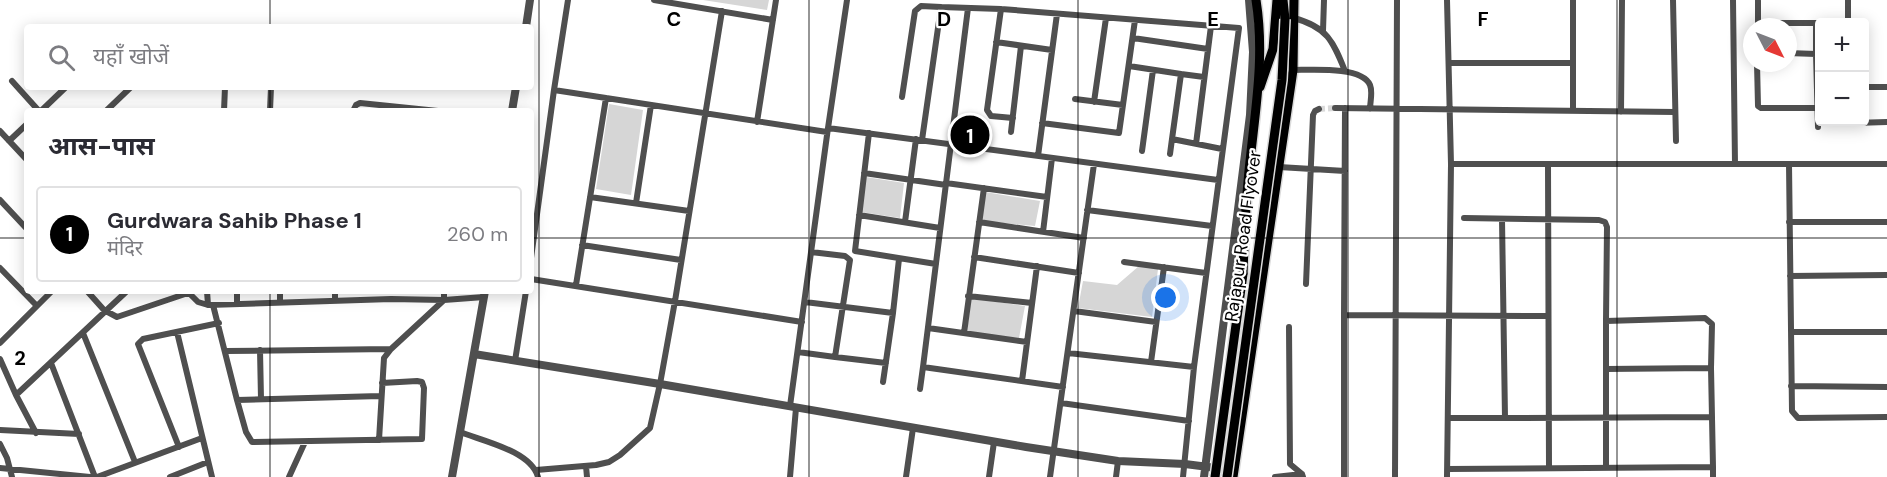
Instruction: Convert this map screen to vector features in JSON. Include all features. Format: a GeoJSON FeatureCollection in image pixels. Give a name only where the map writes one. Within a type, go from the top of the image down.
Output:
{"type":"FeatureCollection","features":[{"type":"Feature","properties":{"kind":"main road"},"geometry":{"type":"LineString","coordinates":[[1256,0],[1261,55],[1258,92]]}},
{"type":"Feature","properties":{"kind":"main road"},"geometry":{"type":"LineString","coordinates":[[1258,92],[1273,49],[1277,0]]}},
{"type":"Feature","properties":{"kind":"main road","name":"Rajapur Road Flyover"},"geometry":{"type":"LineString","coordinates":[[1231,475],[1282,80],[1285,19],[1283,0]]}},
{"type":"Feature","properties":{"kind":"main road"},"geometry":{"type":"LineString","coordinates":[[1231,475],[1293,70],[1294,0]]}},
{"type":"Feature","properties":{"kind":"main road","name":"Rajapur Road Flyover"},"geometry":{"type":"LineString","coordinates":[[1215,477],[1243,274],[1248,181],[1258,92]]}},
{"type":"Feature","properties":{"kind":"street"},"geometry":{"type":"LineString","coordinates":[[526,24],[530,0]]}},
{"type":"Feature","properties":{"kind":"street"},"geometry":{"type":"LineString","coordinates":[[534,236],[568,0]]}},
{"type":"Feature","properties":{"kind":"street"},"geometry":{"type":"LineString","coordinates":[[654,0],[683,2],[773,20]]}},
{"type":"Feature","properties":{"kind":"street"},"geometry":{"type":"LineString","coordinates":[[757,122],[776,0]]}},
{"type":"Feature","properties":{"kind":"street"},"geometry":{"type":"LineString","coordinates":[[789,477],[798,352],[848,0]]}},
{"type":"Feature","properties":{"kind":"street"},"geometry":{"type":"LineString","coordinates":[[1204,477],[1250,115],[1253,82],[1249,0]]}},
{"type":"Feature","properties":{"kind":"street"},"geometry":{"type":"LineString","coordinates":[[1323,31],[1324,0]]}},
{"type":"Feature","properties":{"kind":"street"},"geometry":{"type":"LineString","coordinates":[[1395,477],[1397,0]]}},
{"type":"Feature","properties":{"kind":"street"},"geometry":{"type":"LineString","coordinates":[[1447,0],[1451,164],[1447,477]]}},
{"type":"Feature","properties":{"kind":"street"},"geometry":{"type":"LineString","coordinates":[[1573,0],[1574,111]]}},
{"type":"Feature","properties":{"kind":"street"},"geometry":{"type":"LineString","coordinates":[[1621,112],[1622,0]]}},
{"type":"Feature","properties":{"kind":"street"},"geometry":{"type":"LineString","coordinates":[[1673,0],[1676,141]]}},
{"type":"Feature","properties":{"kind":"street"},"geometry":{"type":"LineString","coordinates":[[1733,0],[1735,164]]}},
{"type":"Feature","properties":{"kind":"street"},"geometry":{"type":"LineString","coordinates":[[1848,0],[1848,18]]}},
{"type":"Feature","properties":{"kind":"street"},"geometry":{"type":"LineString","coordinates":[[1758,1],[1758,18]]}},
{"type":"Feature","properties":{"kind":"street"},"geometry":{"type":"LineString","coordinates":[[902,97],[915,11],[921,6],[1001,9],[1252,28]]}},
{"type":"Feature","properties":{"kind":"street"},"geometry":{"type":"LineString","coordinates":[[905,222],[910,180],[941,7]]}},
{"type":"Feature","properties":{"kind":"street"},"geometry":{"type":"LineString","coordinates":[[920,389],[969,8]]}},
{"type":"Feature","properties":{"kind":"street"},"geometry":{"type":"LineString","coordinates":[[1001,9],[987,110],[992,116],[1013,118]]}},
{"type":"Feature","properties":{"kind":"street"},"geometry":{"type":"LineString","coordinates":[[460,432],[524,457],[537,474],[609,462],[620,456],[650,428],[675,301],[722,11]]}},
{"type":"Feature","properties":{"kind":"street"},"geometry":{"type":"LineString","coordinates":[[1038,156],[1057,14]]}},
{"type":"Feature","properties":{"kind":"street"},"geometry":{"type":"LineString","coordinates":[[1094,102],[1106,18]]}},
{"type":"Feature","properties":{"kind":"street"},"geometry":{"type":"LineString","coordinates":[[1294,18],[1308,22],[1323,31],[1331,40],[1345,71]]}},
{"type":"Feature","properties":{"kind":"street"},"geometry":{"type":"LineString","coordinates":[[1042,123],[1119,133],[1136,20]]}},
{"type":"Feature","properties":{"kind":"street"},"geometry":{"type":"LineString","coordinates":[[1797,24],[1815,23]]}},
{"type":"Feature","properties":{"kind":"street"},"geometry":{"type":"LineString","coordinates":[[1196,144],[1210,26]]}},
{"type":"Feature","properties":{"kind":"street"},"geometry":{"type":"LineString","coordinates":[[1183,477],[1194,367],[1239,28]]}},
{"type":"Feature","properties":{"kind":"street"},"geometry":{"type":"LineString","coordinates":[[1133,38],[1208,49]]}},
{"type":"Feature","properties":{"kind":"street"},"geometry":{"type":"LineString","coordinates":[[996,42],[1052,50]]}},
{"type":"Feature","properties":{"kind":"street"},"geometry":{"type":"LineString","coordinates":[[1011,132],[1021,46]]}},
{"type":"Feature","properties":{"kind":"street"},"geometry":{"type":"LineString","coordinates":[[1797,53],[1815,54]]}},
{"type":"Feature","properties":{"kind":"street"},"geometry":{"type":"LineString","coordinates":[[1449,63],[1574,63]]}},
{"type":"Feature","properties":{"kind":"street"},"geometry":{"type":"LineString","coordinates":[[1129,66],[1204,77]]}},
{"type":"Feature","properties":{"kind":"street"},"geometry":{"type":"LineString","coordinates":[[1142,151],[1153,70]]}},
{"type":"Feature","properties":{"kind":"street"},"geometry":{"type":"LineString","coordinates":[[1293,70],[1345,71],[1369,82],[1370,109]]}},
{"type":"Feature","properties":{"kind":"street"},"geometry":{"type":"LineString","coordinates":[[1757,72],[1756,102],[1761,108],[1815,108]]}},
{"type":"Feature","properties":{"kind":"street"},"geometry":{"type":"LineString","coordinates":[[1170,154],[1181,74]]}},
{"type":"Feature","properties":{"kind":"street"},"geometry":{"type":"LineString","coordinates":[[12,81],[37,108]]}},
{"type":"Feature","properties":{"kind":"street"},"geometry":{"type":"LineString","coordinates":[[1869,87],[1887,87]]}},
{"type":"Feature","properties":{"kind":"street"},"geometry":{"type":"LineString","coordinates":[[43,108],[63,90]]}},
{"type":"Feature","properties":{"kind":"street"},"geometry":{"type":"LineString","coordinates":[[109,108],[128,90]]}},
{"type":"Feature","properties":{"kind":"street"},"geometry":{"type":"LineString","coordinates":[[224,108],[225,90]]}},
{"type":"Feature","properties":{"kind":"street"},"geometry":{"type":"LineString","coordinates":[[270,108],[271,90]]}},
{"type":"Feature","properties":{"kind":"street"},"geometry":{"type":"LineString","coordinates":[[512,108],[516,90]]}},
{"type":"Feature","properties":{"kind":"street"},"geometry":{"type":"LineString","coordinates":[[554,90],[757,122],[951,143],[1218,180]]}},
{"type":"Feature","properties":{"kind":"street"},"geometry":{"type":"LineString","coordinates":[[576,285],[606,98]]}},
{"type":"Feature","properties":{"kind":"street"},"geometry":{"type":"LineString","coordinates":[[1075,99],[1123,105]]}},
{"type":"Feature","properties":{"kind":"street"},"geometry":{"type":"LineString","coordinates":[[354,108],[360,103],[406,108]]}},
{"type":"Feature","properties":{"kind":"street"},"geometry":{"type":"LineString","coordinates":[[636,203],[651,105]]}},
{"type":"Feature","properties":{"kind":"street"},"geometry":{"type":"LineString","coordinates":[[1335,108],[1675,112]]}},
{"type":"Feature","properties":{"kind":"street"},"geometry":{"type":"LineString","coordinates":[[1344,477],[1345,108]]}},
{"type":"Feature","properties":{"kind":"street"},"geometry":{"type":"LineString","coordinates":[[1306,284],[1313,115],[1319,109]]}},
{"type":"Feature","properties":{"kind":"street"},"geometry":{"type":"LineString","coordinates":[[1869,123],[1887,122]]}},
{"type":"Feature","properties":{"kind":"street"},"geometry":{"type":"LineString","coordinates":[[9,141],[24,127]]}},
{"type":"Feature","properties":{"kind":"street"},"geometry":{"type":"LineString","coordinates":[[0,131],[24,157]]}},
{"type":"Feature","properties":{"kind":"street"},"geometry":{"type":"LineString","coordinates":[[869,133],[855,251],[936,264]]}},
{"type":"Feature","properties":{"kind":"street"},"geometry":{"type":"LineString","coordinates":[[1172,139],[1222,149]]}},
{"type":"Feature","properties":{"kind":"street"},"geometry":{"type":"LineString","coordinates":[[1043,232],[1052,158]]}},
{"type":"Feature","properties":{"kind":"street"},"geometry":{"type":"LineString","coordinates":[[1050,477],[1094,164]]}},
{"type":"Feature","properties":{"kind":"street"},"geometry":{"type":"LineString","coordinates":[[1451,164],[1887,164]]}},
{"type":"Feature","properties":{"kind":"street"},"geometry":{"type":"LineString","coordinates":[[1548,164],[1549,468]]}},
{"type":"Feature","properties":{"kind":"street"},"geometry":{"type":"LineString","coordinates":[[1789,164],[1792,411],[1798,418],[1887,417]]}},
{"type":"Feature","properties":{"kind":"street"},"geometry":{"type":"LineString","coordinates":[[1279,167],[1345,171]]}},
{"type":"Feature","properties":{"kind":"street"},"geometry":{"type":"LineString","coordinates":[[864,173],[1047,197]]}},
{"type":"Feature","properties":{"kind":"street"},"geometry":{"type":"LineString","coordinates":[[964,333],[984,188]]}},
{"type":"Feature","properties":{"kind":"street"},"geometry":{"type":"LineString","coordinates":[[590,196],[689,211]]}},
{"type":"Feature","properties":{"kind":"street"},"geometry":{"type":"LineString","coordinates":[[0,200],[24,225]]}},
{"type":"Feature","properties":{"kind":"street"},"geometry":{"type":"LineString","coordinates":[[1088,210],[1212,226]]}},
{"type":"Feature","properties":{"kind":"street"},"geometry":{"type":"LineString","coordinates":[[859,215],[940,228]]}},
{"type":"Feature","properties":{"kind":"street"},"geometry":{"type":"LineString","coordinates":[[1464,218],[1605,222],[1607,227],[1606,467]]}},
{"type":"Feature","properties":{"kind":"street"},"geometry":{"type":"LineString","coordinates":[[1502,219],[1505,418]]}},
{"type":"Feature","properties":{"kind":"street"},"geometry":{"type":"LineString","coordinates":[[979,222],[1084,238]]}},
{"type":"Feature","properties":{"kind":"street"},"geometry":{"type":"LineString","coordinates":[[1789,222],[1887,222]]}},
{"type":"Feature","properties":{"kind":"street"},"geometry":{"type":"LineString","coordinates":[[582,245],[681,260]]}},
{"type":"Feature","properties":{"kind":"street"},"geometry":{"type":"LineString","coordinates":[[811,252],[845,256],[850,260],[836,357]]}},
{"type":"Feature","properties":{"kind":"street"},"geometry":{"type":"LineString","coordinates":[[974,257],[1079,273]]}},
{"type":"Feature","properties":{"kind":"street"},"geometry":{"type":"LineString","coordinates":[[884,382],[900,259]]}},
{"type":"Feature","properties":{"kind":"street"},"geometry":{"type":"LineString","coordinates":[[1124,262],[1206,273]]}},
{"type":"Feature","properties":{"kind":"street"},"geometry":{"type":"LineString","coordinates":[[1022,381],[1037,266]]}},
{"type":"Feature","properties":{"kind":"street"},"geometry":{"type":"LineString","coordinates":[[1151,362],[1164,267]]}},
{"type":"Feature","properties":{"kind":"street"},"geometry":{"type":"LineString","coordinates":[[0,268],[24,292]]}},
{"type":"Feature","properties":{"kind":"street"},"geometry":{"type":"LineString","coordinates":[[1790,276],[1887,275]]}},
{"type":"Feature","properties":{"kind":"street"},"geometry":{"type":"LineString","coordinates":[[534,279],[802,322]]}},
{"type":"Feature","properties":{"kind":"street"},"geometry":{"type":"LineString","coordinates":[[26,294],[36,304]]}},
{"type":"Feature","properties":{"kind":"street"},"geometry":{"type":"LineString","coordinates":[[0,343],[48,294]]}},
{"type":"Feature","properties":{"kind":"street"},"geometry":{"type":"LineString","coordinates":[[90,294],[114,317],[125,316],[182,294]]}},
{"type":"Feature","properties":{"kind":"street"},"geometry":{"type":"LineString","coordinates":[[16,395],[123,294]]}},
{"type":"Feature","properties":{"kind":"street"},"geometry":{"type":"LineString","coordinates":[[189,294],[198,302],[210,305],[391,299],[444,300],[484,294],[452,477]]}},
{"type":"Feature","properties":{"kind":"street"},"geometry":{"type":"LineString","coordinates":[[208,294],[210,305],[219,323],[237,400],[252,441],[420,440],[423,436],[424,388],[422,382],[382,383]]}},
{"type":"Feature","properties":{"kind":"street"},"geometry":{"type":"LineString","coordinates":[[237,294],[237,304]]}},
{"type":"Feature","properties":{"kind":"street"},"geometry":{"type":"LineString","coordinates":[[280,294],[280,303]]}},
{"type":"Feature","properties":{"kind":"street"},"geometry":{"type":"LineString","coordinates":[[335,294],[335,301]]}},
{"type":"Feature","properties":{"kind":"street"},"geometry":{"type":"LineString","coordinates":[[391,294],[391,299]]}},
{"type":"Feature","properties":{"kind":"street"},"geometry":{"type":"LineString","coordinates":[[379,440],[384,358],[444,300],[444,294]]}},
{"type":"Feature","properties":{"kind":"street"},"geometry":{"type":"LineString","coordinates":[[515,360],[526,294]]}},
{"type":"Feature","properties":{"kind":"street"},"geometry":{"type":"LineString","coordinates":[[968,296],[1032,303]]}},
{"type":"Feature","properties":{"kind":"street"},"geometry":{"type":"LineString","coordinates":[[805,302],[893,313]]}},
{"type":"Feature","properties":{"kind":"street"},"geometry":{"type":"LineString","coordinates":[[1074,311],[1156,322]]}},
{"type":"Feature","properties":{"kind":"street"},"geometry":{"type":"LineString","coordinates":[[1344,315],[1548,316]]}},
{"type":"Feature","properties":{"kind":"street"},"geometry":{"type":"LineString","coordinates":[[1606,321],[1705,318],[1710,320],[1712,324],[1713,477]]}},
{"type":"Feature","properties":{"kind":"street"},"geometry":{"type":"LineString","coordinates":[[179,447],[138,344],[143,339],[219,323]]}},
{"type":"Feature","properties":{"kind":"street"},"geometry":{"type":"LineString","coordinates":[[1289,327],[1290,464],[1302,476]]}},
{"type":"Feature","properties":{"kind":"street"},"geometry":{"type":"LineString","coordinates":[[928,328],[1027,342]]}},
{"type":"Feature","properties":{"kind":"street"},"geometry":{"type":"LineString","coordinates":[[177,332],[212,477]]}},
{"type":"Feature","properties":{"kind":"street"},"geometry":{"type":"LineString","coordinates":[[1791,332],[1887,332]]}},
{"type":"Feature","properties":{"kind":"street"},"geometry":{"type":"LineString","coordinates":[[83,333],[135,462]]}},
{"type":"Feature","properties":{"kind":"street"},"geometry":{"type":"LineString","coordinates":[[226,351],[391,349]]}},
{"type":"Feature","properties":{"kind":"street"},"geometry":{"type":"LineString","coordinates":[[260,350],[261,399]]}},
{"type":"Feature","properties":{"kind":"street"},"geometry":{"type":"LineString","coordinates":[[798,352],[886,363]]}},
{"type":"Feature","properties":{"kind":"street"},"geometry":{"type":"LineString","coordinates":[[1068,353],[1194,367]]}},
{"type":"Feature","properties":{"kind":"street"},"geometry":{"type":"LineString","coordinates":[[474,354],[994,442],[1118,461],[1185,464],[1206,467],[1231,475]]}},
{"type":"Feature","properties":{"kind":"street"},"geometry":{"type":"LineString","coordinates":[[0,359],[36,433]]}},
{"type":"Feature","properties":{"kind":"street"},"geometry":{"type":"LineString","coordinates":[[51,363],[96,477],[202,438]]}},
{"type":"Feature","properties":{"kind":"street"},"geometry":{"type":"LineString","coordinates":[[923,367],[1063,387]]}},
{"type":"Feature","properties":{"kind":"street"},"geometry":{"type":"LineString","coordinates":[[1606,369],[1711,368]]}},
{"type":"Feature","properties":{"kind":"street"},"geometry":{"type":"LineString","coordinates":[[1791,386],[1887,387]]}},
{"type":"Feature","properties":{"kind":"street"},"geometry":{"type":"LineString","coordinates":[[237,400],[380,396]]}},
{"type":"Feature","properties":{"kind":"street"},"geometry":{"type":"LineString","coordinates":[[1061,403],[1189,422]]}},
{"type":"Feature","properties":{"kind":"street"},"geometry":{"type":"LineString","coordinates":[[1448,418],[1712,417]]}},
{"type":"Feature","properties":{"kind":"street"},"geometry":{"type":"LineString","coordinates":[[906,477],[913,428]]}},
{"type":"Feature","properties":{"kind":"street"},"geometry":{"type":"LineString","coordinates":[[0,430],[79,434]]}},
{"type":"Feature","properties":{"kind":"street"},"geometry":{"type":"LineString","coordinates":[[288,477],[305,442]]}},
{"type":"Feature","properties":{"kind":"street"},"geometry":{"type":"LineString","coordinates":[[989,477],[994,442]]}},
{"type":"Feature","properties":{"kind":"street"},"geometry":{"type":"LineString","coordinates":[[0,444],[11,474]]}},
{"type":"Feature","properties":{"kind":"street"},"geometry":{"type":"LineString","coordinates":[[1116,477],[1118,461]]}},
{"type":"Feature","properties":{"kind":"street"},"geometry":{"type":"LineString","coordinates":[[170,477],[208,462]]}},
{"type":"Feature","properties":{"kind":"street"},"geometry":{"type":"LineString","coordinates":[[586,466],[587,477]]}},
{"type":"Feature","properties":{"kind":"street"},"geometry":{"type":"LineString","coordinates":[[1447,469],[1713,467]]}},
{"type":"Feature","properties":{"kind":"street"},"geometry":{"type":"LineString","coordinates":[[0,468],[11,474],[90,477]]}},
{"type":"Feature","properties":{"kind":"street"},"geometry":{"type":"LineString","coordinates":[[1275,477],[1302,476]]}},
{"type":"Feature","properties":{"kind":"shaded area"},"geometry":{"type":"Polygon","coordinates":[[[703,0],[769,0],[767,10],[703,0]]]}},
{"type":"Feature","properties":{"kind":"shaded area"},"geometry":{"type":"Polygon","coordinates":[[[609,104],[643,110],[631,195],[596,189],[609,104]]]}},
{"type":"Feature","properties":{"kind":"shaded area"},"geometry":{"type":"Polygon","coordinates":[[[866,177],[904,183],[900,218],[861,212],[866,177]]]}},
{"type":"Feature","properties":{"kind":"shaded area"},"geometry":{"type":"Polygon","coordinates":[[[985,192],[1040,201],[1035,226],[981,221],[985,192]]]}},
{"type":"Feature","properties":{"kind":"shaded area"},"geometry":{"type":"Polygon","coordinates":[[[1139,266],[1158,269],[1152,317],[1078,308],[1083,281],[1117,285],[1139,266]]]}},
{"type":"Feature","properties":{"kind":"shaded area"},"geometry":{"type":"Polygon","coordinates":[[[971,298],[1025,306],[1019,338],[967,332],[971,298]]]}},
{"type":"Feature","properties":{"kind":"tunnel"},"geometry":{"type":"LineString","coordinates":[[1319,109],[1335,108]]}},
{"type":"Feature","properties":{"kind":"place","name":"Gurdwara Sahib Phase 1"},"geometry":{"type":"Point","coordinates":[970,135]}}]}
